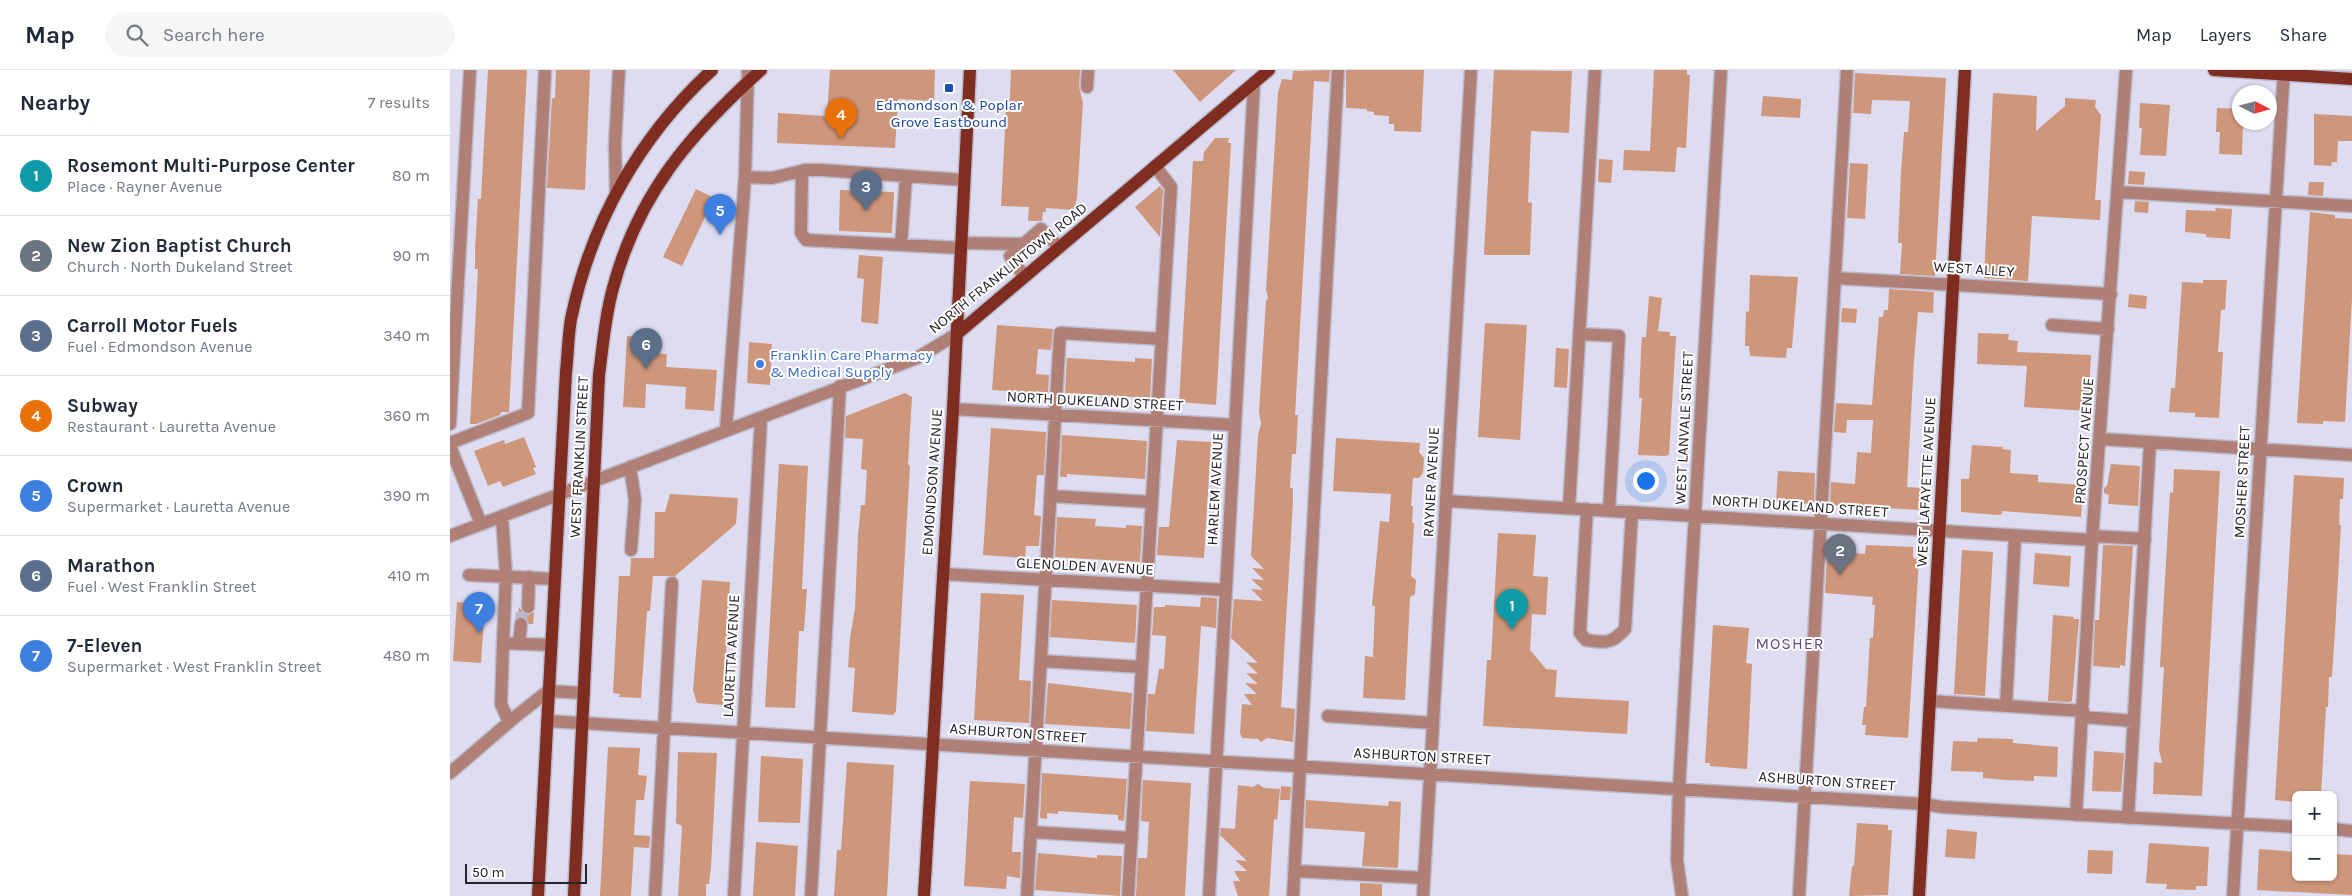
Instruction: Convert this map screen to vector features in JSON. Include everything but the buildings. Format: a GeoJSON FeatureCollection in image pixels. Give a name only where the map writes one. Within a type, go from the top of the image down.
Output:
{"type":"FeatureCollection","features":[{"type":"Feature","properties":{"kind":"main road","name":"WEST FRANKLIN STREET"},"geometry":{"type":"LineString","coordinates":[[538,896],[554,579],[566,372],[571,320],[582,278],[598,230],[616,192],[662,122],[688,92],[712,70]]}},
{"type":"Feature","properties":{"kind":"main road","name":"WEST FRANKLIN STREET"},"geometry":{"type":"LineString","coordinates":[[574,896],[600,374],[605,325],[613,286],[628,242],[666,172],[711,116],[748,76],[760,70]]}},
{"type":"Feature","properties":{"kind":"main road","name":"EDMONDSON AVENUE"},"geometry":{"type":"LineString","coordinates":[[924,896],[953,409],[970,70]]}},
{"type":"Feature","properties":{"kind":"main road","name":"NORTH FRANKLINTOWN ROAD"},"geometry":{"type":"LineString","coordinates":[[957,334],[1269,70]]}},
{"type":"Feature","properties":{"kind":"main road","name":"WEST LAFAYETTE AVENUE"},"geometry":{"type":"LineString","coordinates":[[1919,896],[1965,70]]}},
{"type":"Feature","properties":{"kind":"main road"},"geometry":{"type":"LineString","coordinates":[[2214,70],[2284,72],[2352,78]]}},
{"type":"Feature","properties":{"kind":"street"},"geometry":{"type":"LineString","coordinates":[[450,424],[470,70]]}},
{"type":"Feature","properties":{"kind":"street"},"geometry":{"type":"LineString","coordinates":[[480,524],[450,445],[528,413],[545,70]]}},
{"type":"Feature","properties":{"kind":"street"},"geometry":{"type":"LineString","coordinates":[[616,192],[615,144],[619,70]]}},
{"type":"Feature","properties":{"kind":"street"},"geometry":{"type":"LineString","coordinates":[[1087,87],[1088,70]]}},
{"type":"Feature","properties":{"kind":"street"},"geometry":{"type":"LineString","coordinates":[[1293,896],[1338,70]]}},
{"type":"Feature","properties":{"kind":"street","name":"RAYNER AVENUE"},"geometry":{"type":"LineString","coordinates":[[1423,896],[1471,70]]}},
{"type":"Feature","properties":{"kind":"street"},"geometry":{"type":"LineString","coordinates":[[1569,508],[1595,70]]}},
{"type":"Feature","properties":{"kind":"street","name":"WEST LANVALE STREET"},"geometry":{"type":"LineString","coordinates":[[1682,896],[1677,860],[1679,788],[1721,70]]}},
{"type":"Feature","properties":{"kind":"street"},"geometry":{"type":"LineString","coordinates":[[1799,896],[1847,70]]}},
{"type":"Feature","properties":{"kind":"street","name":"PROSPECT AVENUE"},"geometry":{"type":"LineString","coordinates":[[2076,815],[2092,538],[2101,439],[2126,70]]}},
{"type":"Feature","properties":{"kind":"street","name":"MOSHER STREET"},"geometry":{"type":"LineString","coordinates":[[2233,896],[2284,72]]}},
{"type":"Feature","properties":{"kind":"street"},"geometry":{"type":"LineString","coordinates":[[726,430],[745,177],[748,76]]}},
{"type":"Feature","properties":{"kind":"street","name":"HARLEM AVENUE"},"geometry":{"type":"LineString","coordinates":[[1209,896],[1254,83]]}},
{"type":"Feature","properties":{"kind":"street"},"geometry":{"type":"LineString","coordinates":[[1128,896],[1171,187],[1155,166]]}},
{"type":"Feature","properties":{"kind":"street"},"geometry":{"type":"LineString","coordinates":[[745,177],[772,178],[802,171],[822,170],[964,180]]}},
{"type":"Feature","properties":{"kind":"street"},"geometry":{"type":"LineString","coordinates":[[802,171],[801,233],[806,240],[901,245],[1024,244]]}},
{"type":"Feature","properties":{"kind":"street"},"geometry":{"type":"LineString","coordinates":[[901,245],[906,176]]}},
{"type":"Feature","properties":{"kind":"street"},"geometry":{"type":"LineString","coordinates":[[2118,192],[2352,206]]}},
{"type":"Feature","properties":{"kind":"street"},"geometry":{"type":"LineString","coordinates":[[1024,276],[1010,256],[1041,229],[1059,247]]}},
{"type":"Feature","properties":{"kind":"street","name":"WEST ALLEY"},"geometry":{"type":"LineString","coordinates":[[1835,278],[2111,294]]}},
{"type":"Feature","properties":{"kind":"street"},"geometry":{"type":"LineString","coordinates":[[2052,325],[2108,329]]}},
{"type":"Feature","properties":{"kind":"street"},"geometry":{"type":"LineString","coordinates":[[1027,896],[1060,333],[1162,339]]}},
{"type":"Feature","properties":{"kind":"street","name":"NORTH FRANKLINTOWN ROAD"},"geometry":{"type":"LineString","coordinates":[[450,536],[917,358],[957,334]]}},
{"type":"Feature","properties":{"kind":"street"},"geometry":{"type":"LineString","coordinates":[[1580,334],[1618,336],[1609,511]]}},
{"type":"Feature","properties":{"kind":"street"},"geometry":{"type":"LineString","coordinates":[[811,896],[840,386]]}},
{"type":"Feature","properties":{"kind":"street","name":"NORTH DUKELAND STREET"},"geometry":{"type":"LineString","coordinates":[[953,409],[1235,425]]}},
{"type":"Feature","properties":{"kind":"street","name":"LAURETTA AVENUE"},"geometry":{"type":"LineString","coordinates":[[734,896],[761,418]]}},
{"type":"Feature","properties":{"kind":"street"},"geometry":{"type":"LineString","coordinates":[[2101,439],[2352,455]]}},
{"type":"Feature","properties":{"kind":"street"},"geometry":{"type":"LineString","coordinates":[[2128,818],[2150,442]]}},
{"type":"Feature","properties":{"kind":"street"},"geometry":{"type":"LineString","coordinates":[[630,467],[635,500],[631,550]]}},
{"type":"Feature","properties":{"kind":"street"},"geometry":{"type":"LineString","coordinates":[[1050,496],[1152,502]]}},
{"type":"Feature","properties":{"kind":"street","name":"NORTH DUKELAND STREET"},"geometry":{"type":"LineString","coordinates":[[1446,501],[2015,536],[2145,539]]}},
{"type":"Feature","properties":{"kind":"street"},"geometry":{"type":"LineString","coordinates":[[1587,510],[1580,633],[1586,640],[1604,642],[1616,639],[1624,629],[1632,512]]}},
{"type":"Feature","properties":{"kind":"street"},"geometry":{"type":"LineString","coordinates":[[502,516],[506,576],[501,704],[509,722]]}},
{"type":"Feature","properties":{"kind":"street"},"geometry":{"type":"LineString","coordinates":[[2006,706],[2015,536]]}},
{"type":"Feature","properties":{"kind":"street"},"geometry":{"type":"LineString","coordinates":[[469,574],[554,579]]}},
{"type":"Feature","properties":{"kind":"street","name":"GLENOLDEN AVENUE"},"geometry":{"type":"LineString","coordinates":[[942,574],[1226,590]]}},
{"type":"Feature","properties":{"kind":"street"},"geometry":{"type":"LineString","coordinates":[[524,607],[526,577]]}},
{"type":"Feature","properties":{"kind":"street"},"geometry":{"type":"LineString","coordinates":[[655,896],[672,583]]}},
{"type":"Feature","properties":{"kind":"street"},"geometry":{"type":"LineString","coordinates":[[522,644],[524,624]]}},
{"type":"Feature","properties":{"kind":"street"},"geometry":{"type":"LineString","coordinates":[[503,643],[551,645]]}},
{"type":"Feature","properties":{"kind":"street"},"geometry":{"type":"LineString","coordinates":[[1041,661],[1142,667]]}},
{"type":"Feature","properties":{"kind":"street"},"geometry":{"type":"LineString","coordinates":[[450,773],[509,722],[548,692],[584,693]]}},
{"type":"Feature","properties":{"kind":"street"},"geometry":{"type":"LineString","coordinates":[[1930,701],[2006,706],[2134,721]]}},
{"type":"Feature","properties":{"kind":"street"},"geometry":{"type":"LineString","coordinates":[[1328,716],[1433,723]]}},
{"type":"Feature","properties":{"kind":"street","name":"ASHBURTON STREET"},"geometry":{"type":"LineString","coordinates":[[547,720],[1679,788],[1924,804],[1942,807],[2292,827]]}},
{"type":"Feature","properties":{"kind":"street"},"geometry":{"type":"LineString","coordinates":[[2337,829],[2352,830]]}},
{"type":"Feature","properties":{"kind":"street"},"geometry":{"type":"LineString","coordinates":[[1031,832],[1132,838]]}},
{"type":"Feature","properties":{"kind":"street"},"geometry":{"type":"LineString","coordinates":[[1295,871],[1424,878]]}},
{"type":"Feature","properties":{"kind":"tunnel"},"geometry":{"type":"LineString","coordinates":[[521,624],[522,607]]}},
{"type":"Feature","properties":{"kind":"place","name":"Edmondson & Poplar Grove Eastbound"},"geometry":{"type":"Point","coordinates":[949,88]}},
{"type":"Feature","properties":{"kind":"place","name":"Subway"},"geometry":{"type":"Point","coordinates":[841,139]}},
{"type":"Feature","properties":{"kind":"place","name":"Carroll Motor Fuels"},"geometry":{"type":"Point","coordinates":[866,211]}},
{"type":"Feature","properties":{"kind":"place","name":"Crown"},"geometry":{"type":"Point","coordinates":[720,235]}},
{"type":"Feature","properties":{"kind":"place","name":"Franklin Care Pharmacy & Medical Supply"},"geometry":{"type":"Point","coordinates":[760,364]}},
{"type":"Feature","properties":{"kind":"place","name":"Marathon"},"geometry":{"type":"Point","coordinates":[646,369]}},
{"type":"Feature","properties":{"kind":"place","name":"New Zion Baptist Church"},"geometry":{"type":"Point","coordinates":[1840,575]}},
{"type":"Feature","properties":{"kind":"place","name":"Rosemont Multi-Purpose Center"},"geometry":{"type":"Point","coordinates":[1512,630]}},
{"type":"Feature","properties":{"kind":"place","name":"7-Eleven"},"geometry":{"type":"Point","coordinates":[479,633]}},
{"type":"Feature","properties":{"kind":"district","name":"MOSHER"},"geometry":{"type":"Point","coordinates":[1790,643]}}]}
